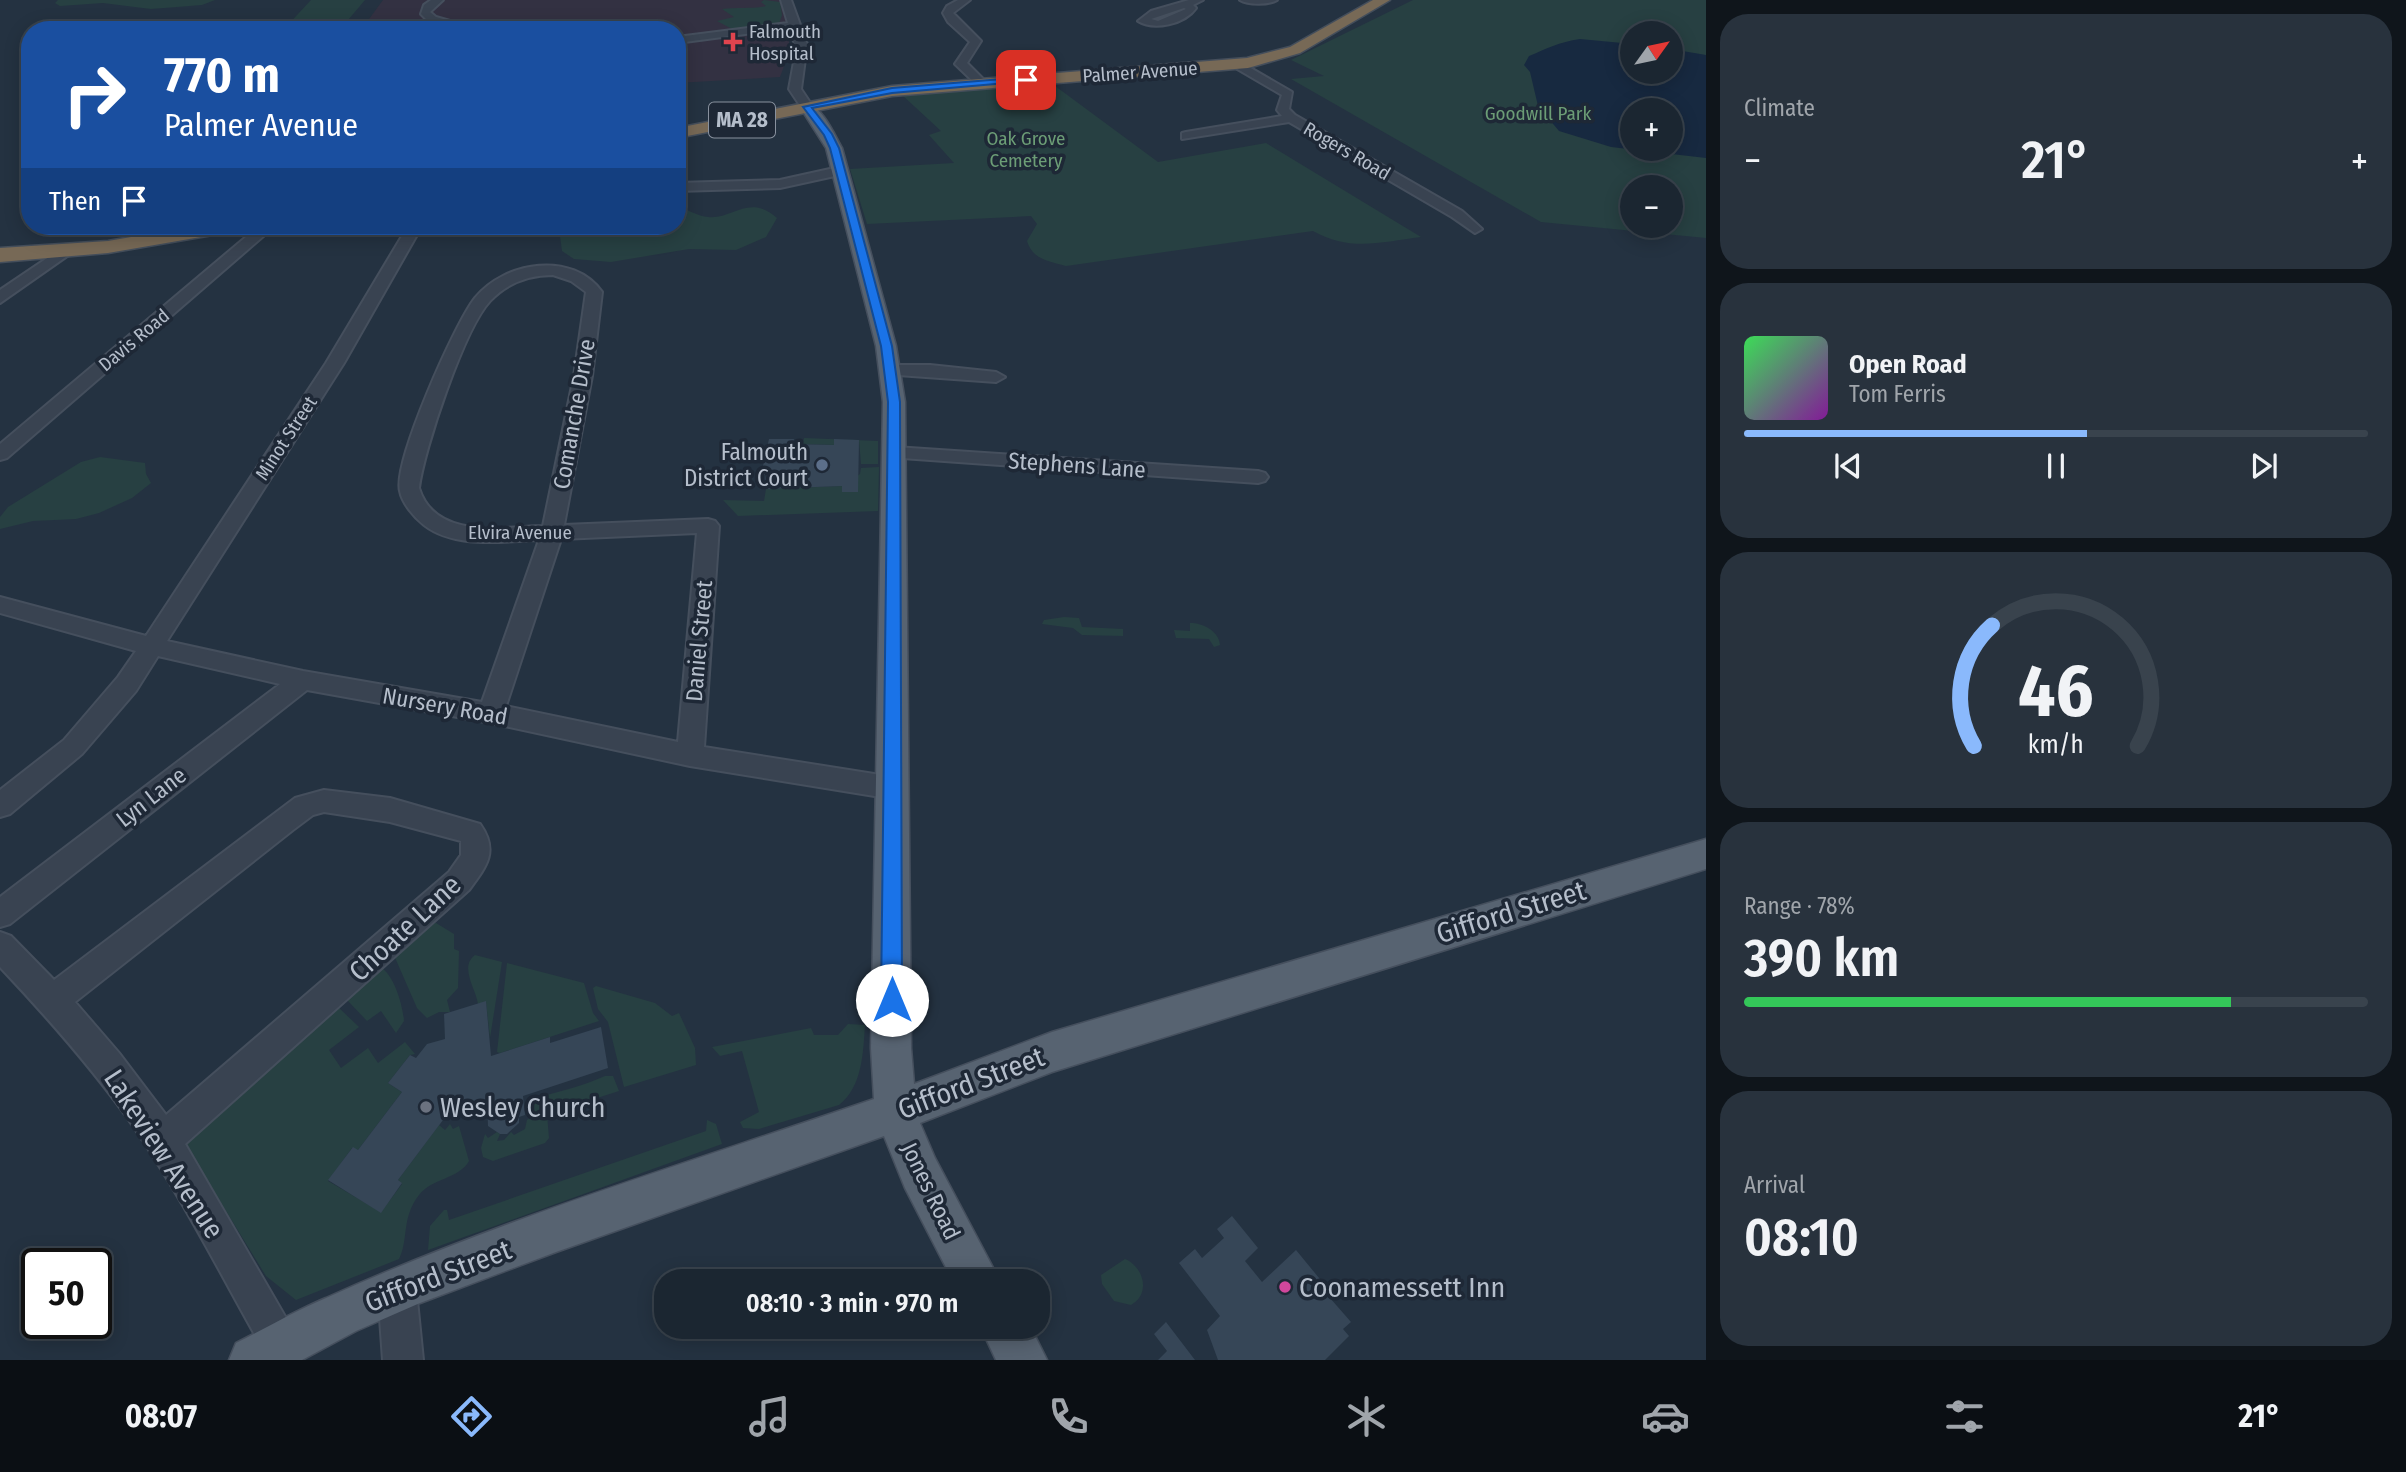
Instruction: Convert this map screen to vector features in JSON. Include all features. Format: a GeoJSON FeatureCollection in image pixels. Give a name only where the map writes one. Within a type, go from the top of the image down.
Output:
{"type":"FeatureCollection","features":[{"type":"Feature","properties":{"kind":"highway","name":"Palmer Avenue"},"geometry":{"type":"LineString","coordinates":[[686,131],[892,91],[1238,65],[1295,50],[1383,0]]}},
{"type":"Feature","properties":{"kind":"highway"},"geometry":{"type":"LineString","coordinates":[[0,255],[65,251],[178,235]]}},
{"type":"Feature","properties":{"kind":"main road","name":"Jones Road"},"geometry":{"type":"LineString","coordinates":[[807,107],[831,140],[870,279],[890,370],[894,402],[891,1048],[895,1112],[920,1173],[971,1269]]}},
{"type":"Feature","properties":{"kind":"main road","name":"Gifford Street"},"geometry":{"type":"LineString","coordinates":[[268,1352],[397,1290],[556,1230],[895,1112],[1052,1052],[1706,854]]}},
{"type":"Feature","properties":{"kind":"main road"},"geometry":{"type":"LineString","coordinates":[[1011,1339],[1023,1360]]}},
{"type":"Feature","properties":{"kind":"street"},"geometry":{"type":"LineString","coordinates":[[438,0],[425,11],[432,19],[439,21]]}},
{"type":"Feature","properties":{"kind":"street"},"geometry":{"type":"LineString","coordinates":[[786,0],[788,14],[800,36],[802,51],[795,89],[807,107]]}},
{"type":"Feature","properties":{"kind":"street"},"geometry":{"type":"LineString","coordinates":[[965,0],[950,8],[948,13],[952,20],[976,41],[961,64],[981,83]]}},
{"type":"Feature","properties":{"kind":"street"},"geometry":{"type":"LineString","coordinates":[[1187,5],[1198,0]]}},
{"type":"Feature","properties":{"kind":"street"},"geometry":{"type":"LineString","coordinates":[[1245,0],[1272,0]]}},
{"type":"Feature","properties":{"kind":"street"},"geometry":{"type":"LineString","coordinates":[[686,39],[794,25]]}},
{"type":"Feature","properties":{"kind":"street","name":"Rogers Road"},"geometry":{"type":"LineString","coordinates":[[1238,65],[1288,94],[1283,110],[1291,118],[1457,214],[1475,229]]}},
{"type":"Feature","properties":{"kind":"street"},"geometry":{"type":"LineString","coordinates":[[1177,136],[1291,118]]}},
{"type":"Feature","properties":{"kind":"street"},"geometry":{"type":"LineString","coordinates":[[686,187],[780,184],[839,171]]}},
{"type":"Feature","properties":{"kind":"street","name":"Davis Road"},"geometry":{"type":"LineString","coordinates":[[0,454],[257,235]]}},
{"type":"Feature","properties":{"kind":"street","name":"Minot Street"},"geometry":{"type":"LineString","coordinates":[[0,806],[86,735],[127,684],[335,363],[410,235]]}},
{"type":"Feature","properties":{"kind":"street"},"geometry":{"type":"LineString","coordinates":[[0,298],[65,251]]}},
{"type":"Feature","properties":{"kind":"street","name":"Elvira Avenue"},"geometry":{"type":"LineString","coordinates":[[538,270],[515,276],[479,303],[463,332],[437,397],[409,477],[411,494],[431,520],[452,530],[480,534],[708,526]]}},
{"type":"Feature","properties":{"kind":"street","name":"Comanche Drive"},"geometry":{"type":"LineString","coordinates":[[491,713],[552,533],[583,376],[594,292],[569,274],[538,270]]}},
{"type":"Feature","properties":{"kind":"street"},"geometry":{"type":"LineString","coordinates":[[890,370],[930,370],[996,377]]}},
{"type":"Feature","properties":{"kind":"street","name":"Stephens Lane"},"geometry":{"type":"LineString","coordinates":[[895,453],[1258,477]]}},
{"type":"Feature","properties":{"kind":"street","name":"Daniel Street"},"geometry":{"type":"LineString","coordinates":[[690,755],[708,526]]}},
{"type":"Feature","properties":{"kind":"street","name":"Nursery Road"},"geometry":{"type":"LineString","coordinates":[[0,605],[151,646],[303,680],[491,713],[690,755],[893,788]]}},
{"type":"Feature","properties":{"kind":"street","name":"Lyn Lane"},"geometry":{"type":"LineString","coordinates":[[0,914],[303,680]]}},
{"type":"Feature","properties":{"kind":"street","name":"Choate Lane"},"geometry":{"type":"LineString","coordinates":[[53,1000],[283,822],[315,802],[390,810],[470,832],[476,839],[478,849],[475,858],[459,881],[163,1140]]}},
{"type":"Feature","properties":{"kind":"street","name":"Lakeview Avenue"},"geometry":{"type":"LineString","coordinates":[[0,946],[53,1000],[108,1066],[163,1140],[268,1352]]}},
{"type":"Feature","properties":{"kind":"street"},"geometry":{"type":"LineString","coordinates":[[397,1290],[403,1360]]}},
{"type":"Feature","properties":{"kind":"shaded area","name":"Falmouth Hospital"},"geometry":{"type":"Polygon","coordinates":[[[383,0],[780,0],[789,32],[789,53],[780,77],[686,82],[686,21],[368,21],[383,0]]]}},
{"type":"Feature","properties":{"kind":"green space"},"geometry":{"type":"Polygon","coordinates":[[[58,0],[215,0],[202,5],[151,9],[103,3],[60,6],[55,3],[58,0]]]}},
{"type":"Feature","properties":{"kind":"green space"},"geometry":{"type":"Polygon","coordinates":[[[311,0],[365,0],[347,21],[292,21],[311,0]]]}},
{"type":"Feature","properties":{"kind":"green space","name":"Goodwill Park"},"geometry":{"type":"Polygon","coordinates":[[[1413,0],[1706,0],[1706,238],[1683,236],[1683,175],[1620,175],[1620,230],[1541,222],[1291,79],[1324,76],[1291,60],[1413,0]]]}},
{"type":"Feature","properties":{"kind":"green space"},"geometry":{"type":"Polygon","coordinates":[[[761,2],[780,2],[782,15],[779,24],[734,30],[717,21],[734,17],[722,9],[766,6],[761,2]]]}},
{"type":"Feature","properties":{"kind":"green space","name":"Oak Grove Cemetery"},"geometry":{"type":"Polygon","coordinates":[[[1047,80],[1158,162],[1266,143],[1421,237],[1366,244],[1340,242],[1313,231],[1066,266],[1042,259],[1033,252],[1027,241],[1037,224],[1031,216],[867,224],[850,169],[954,163],[929,135],[941,131],[901,94],[1047,80]]]}},
{"type":"Feature","properties":{"kind":"green space"},"geometry":{"type":"Polygon","coordinates":[[[749,207],[767,211],[777,218],[766,237],[736,250],[689,249],[611,262],[574,259],[562,251],[560,236],[686,235],[686,209],[708,217],[717,217],[749,207]]]}},
{"type":"Feature","properties":{"kind":"green space"},"geometry":{"type":"Polygon","coordinates":[[[804,438],[834,439],[834,445],[803,444],[804,438]]]}},
{"type":"Feature","properties":{"kind":"green space"},"geometry":{"type":"Polygon","coordinates":[[[859,440],[878,441],[878,464],[861,464],[859,440]]]}},
{"type":"Feature","properties":{"kind":"green space"},"geometry":{"type":"Polygon","coordinates":[[[100,457],[145,463],[146,474],[151,483],[132,498],[99,513],[76,519],[33,521],[0,529],[0,517],[8,507],[81,462],[100,457]]]}},
{"type":"Feature","properties":{"kind":"green space"},"geometry":{"type":"Polygon","coordinates":[[[879,467],[878,511],[738,516],[723,500],[764,501],[766,489],[842,486],[860,474],[861,468],[879,467]]]}},
{"type":"Feature","properties":{"kind":"green space"},"geometry":{"type":"Polygon","coordinates":[[[1079,618],[1082,627],[1123,629],[1123,636],[1082,635],[1073,628],[1042,624],[1044,620],[1079,618]]]}},
{"type":"Feature","properties":{"kind":"green space"},"geometry":{"type":"Polygon","coordinates":[[[1190,623],[1210,629],[1217,636],[1220,645],[1214,647],[1209,639],[1176,638],[1174,630],[1190,631],[1190,623]]]}},
{"type":"Feature","properties":{"kind":"green space"},"geometry":{"type":"Polygon","coordinates":[[[436,923],[454,934],[454,949],[459,951],[458,988],[447,1000],[450,1012],[439,1012],[427,1018],[417,1008],[393,953],[428,924],[436,923]]]}},
{"type":"Feature","properties":{"kind":"green space"},"geometry":{"type":"Polygon","coordinates":[[[475,955],[502,962],[490,1038],[486,1002],[478,1004],[468,972],[470,960],[475,955]]]}},
{"type":"Feature","properties":{"kind":"green space"},"geometry":{"type":"Polygon","coordinates":[[[507,963],[584,983],[593,1013],[599,1021],[497,1052],[507,963]]]}},
{"type":"Feature","properties":{"kind":"green space"},"geometry":{"type":"Polygon","coordinates":[[[380,967],[390,976],[402,1007],[404,1021],[396,1033],[381,1011],[367,1021],[348,1001],[346,993],[380,967]]]}},
{"type":"Feature","properties":{"kind":"green space"},"geometry":{"type":"Polygon","coordinates":[[[596,986],[655,1003],[672,1016],[679,1013],[695,1048],[696,1065],[624,1087],[608,1022],[598,1009],[593,988],[596,986]]]}},
{"type":"Feature","properties":{"kind":"green space"},"geometry":{"type":"Polygon","coordinates":[[[337,1006],[359,1027],[329,1050],[341,1068],[368,1048],[378,1063],[405,1042],[415,1054],[410,1055],[388,1083],[402,1092],[358,1150],[352,1148],[328,1181],[381,1212],[402,1184],[398,1180],[439,1125],[445,1130],[450,1124],[453,1129],[459,1126],[469,1161],[459,1172],[424,1189],[419,1195],[407,1220],[399,1259],[296,1300],[266,1276],[184,1143],[337,1006]]]}},
{"type":"Feature","properties":{"kind":"green space"},"geometry":{"type":"Polygon","coordinates":[[[848,1024],[865,1025],[863,1046],[860,1068],[853,1088],[839,1105],[759,1129],[743,1128],[740,1122],[759,1112],[742,1051],[720,1056],[712,1047],[811,1028],[814,1035],[838,1035],[848,1024]]]}},
{"type":"Feature","properties":{"kind":"green space"},"geometry":{"type":"Polygon","coordinates":[[[605,1076],[613,1076],[619,1091],[547,1114],[549,1138],[545,1143],[493,1161],[483,1157],[481,1148],[485,1134],[488,1138],[497,1132],[500,1134],[497,1141],[504,1140],[511,1132],[514,1135],[525,1129],[527,1120],[532,1116],[532,1099],[605,1076]]]}},
{"type":"Feature","properties":{"kind":"green space"},"geometry":{"type":"Polygon","coordinates":[[[707,1120],[716,1124],[722,1144],[428,1250],[430,1226],[444,1210],[447,1210],[449,1220],[706,1131],[707,1120]]]}},
{"type":"Feature","properties":{"kind":"green space"},"geometry":{"type":"Polygon","coordinates":[[[1125,1259],[1137,1268],[1143,1281],[1141,1294],[1131,1305],[1114,1301],[1102,1284],[1101,1275],[1125,1259]]]}},
{"type":"Feature","properties":{"kind":"water"},"geometry":{"type":"Polygon","coordinates":[[[1580,39],[1620,43],[1620,84],[1684,84],[1684,51],[1706,55],[1706,158],[1683,155],[1683,98],[1620,98],[1620,148],[1559,131],[1538,106],[1530,72],[1524,65],[1529,56],[1580,39]]]}},
{"type":"Feature","properties":{"kind":"building","name":"Falmouth District Court"},"geometry":{"type":"Polygon","coordinates":[[[769,439],[794,439],[793,444],[834,445],[834,439],[859,440],[858,492],[842,492],[842,486],[764,489],[766,475],[761,475],[769,439]]]}},
{"type":"Feature","properties":{"kind":"building","name":"Wesley Church"},"geometry":{"type":"Polygon","coordinates":[[[486,1001],[491,1056],[550,1037],[550,1043],[601,1027],[608,1068],[523,1096],[525,1115],[519,1117],[519,1123],[507,1134],[500,1134],[488,1126],[487,1099],[443,1113],[446,1116],[398,1180],[402,1183],[381,1213],[328,1180],[353,1147],[358,1150],[402,1092],[388,1083],[410,1055],[416,1058],[427,1044],[445,1039],[444,1014],[486,1001]]]}},
{"type":"Feature","properties":{"kind":"building","name":"Coonamessett Inn"},"geometry":{"type":"Polygon","coordinates":[[[1232,1216],[1258,1248],[1245,1261],[1262,1282],[1296,1250],[1333,1295],[1330,1298],[1351,1322],[1343,1329],[1349,1336],[1325,1360],[1218,1360],[1207,1330],[1220,1316],[1179,1263],[1195,1249],[1202,1258],[1224,1238],[1217,1229],[1232,1216]]]}},
{"type":"Feature","properties":{"kind":"building"},"geometry":{"type":"Polygon","coordinates":[[[1166,1322],[1195,1360],[1158,1360],[1167,1351],[1154,1334],[1166,1322]]]}},
{"type":"Feature","properties":{"kind":"place","name":"Falmouth Hospital"},"geometry":{"type":"Point","coordinates":[733,42]}},
{"type":"Feature","properties":{"kind":"place","name":"Falmouth District Court"},"geometry":{"type":"Point","coordinates":[822,465]}},
{"type":"Feature","properties":{"kind":"place","name":"Wesley Church"},"geometry":{"type":"Point","coordinates":[426,1107]}},
{"type":"Feature","properties":{"kind":"place","name":"Coonamessett Inn"},"geometry":{"type":"Point","coordinates":[1285,1287]}},
{"type":"Feature","properties":{"kind":"route"},"geometry":{"type":"LineString","coordinates":[[892,1000],[896,434],[894,402],[886,346],[834,148],[828,134],[807,107],[892,91],[1026,80]]}}]}
